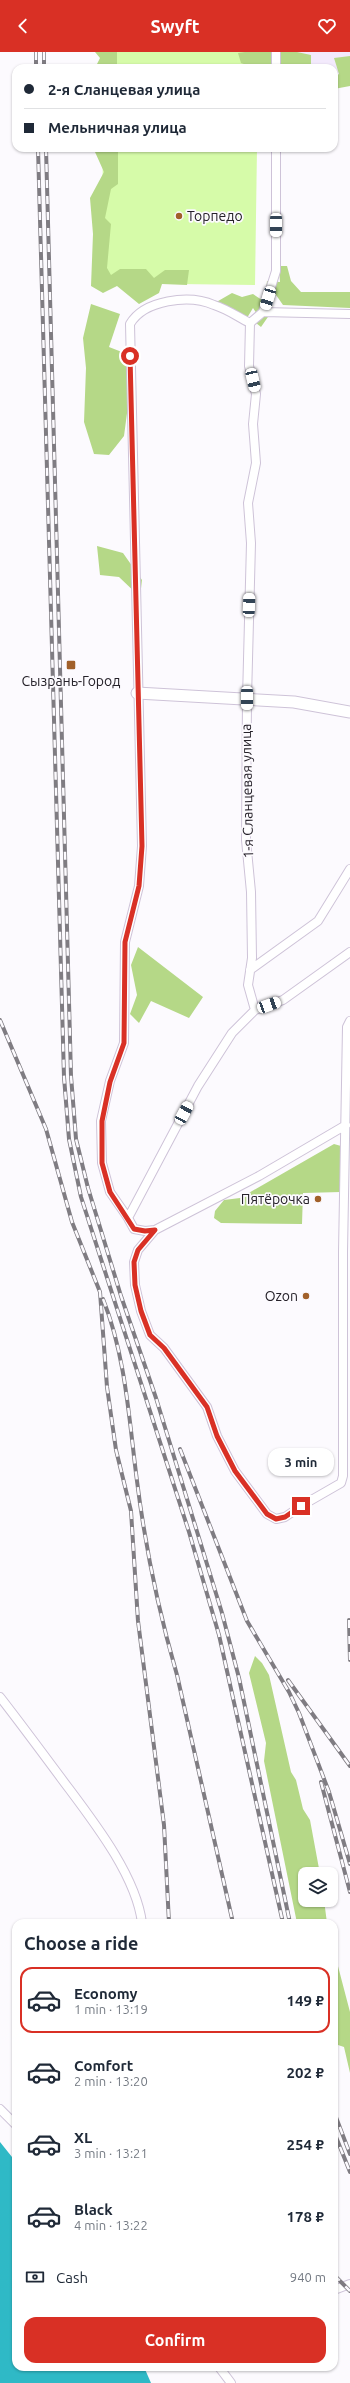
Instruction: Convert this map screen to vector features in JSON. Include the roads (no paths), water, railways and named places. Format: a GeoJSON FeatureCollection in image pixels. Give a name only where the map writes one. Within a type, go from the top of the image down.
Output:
{"type":"FeatureCollection","features":[{"type":"Feature","properties":{"kind":"street"},"geometry":{"type":"LineString","coordinates":[[276,52],[276,64]]}},
{"type":"Feature","properties":{"kind":"street"},"geometry":{"type":"LineString","coordinates":[[276,152],[276,271],[263,312],[250,323],[213,304],[187,300],[157,305],[135,315],[130,324],[137,693],[142,846],[139,886],[125,942],[124,1043],[110,1082],[102,1121],[102,1163],[110,1192],[134,1229],[145,1231],[155,1230],[259,1176],[346,1125]]}},
{"type":"Feature","properties":{"kind":"street"},"geometry":{"type":"LineString","coordinates":[[263,312],[350,314]]}},
{"type":"Feature","properties":{"kind":"street","name":"1-я Сланцевая улица"},"geometry":{"type":"LineString","coordinates":[[250,323],[249,366],[256,394],[253,424],[256,463],[248,503],[251,543],[247,698],[246,840],[251,892],[252,958],[248,986],[255,1010]]}},
{"type":"Feature","properties":{"kind":"street"},"geometry":{"type":"LineString","coordinates":[[137,693],[247,698],[294,702],[350,712]]}},
{"type":"Feature","properties":{"kind":"street"},"geometry":{"type":"LineString","coordinates":[[250,970],[318,921],[350,869]]}},
{"type":"Feature","properties":{"kind":"street"},"geometry":{"type":"LineString","coordinates":[[128,1218],[198,1086],[232,1032],[255,1010],[283,1000],[350,952]]}},
{"type":"Feature","properties":{"kind":"street"},"geometry":{"type":"LineString","coordinates":[[155,1230],[138,1250],[134,1262],[135,1285],[141,1311],[150,1335],[164,1348],[207,1407],[217,1436],[235,1471],[267,1514],[276,1519],[285,1517],[341,1483],[347,1454],[343,1274],[346,1125],[348,1097],[347,1027],[350,1021]]}},
{"type":"Feature","properties":{"kind":"street"},"geometry":{"type":"LineString","coordinates":[[0,1697],[96,1824],[127,1878],[141,1912],[142,1919]]}},
{"type":"Feature","properties":{"kind":"street"},"geometry":{"type":"LineString","coordinates":[[0,2109],[12,2121]]}},
{"type":"Feature","properties":{"kind":"street"},"geometry":{"type":"LineString","coordinates":[[338,2288],[350,2284]]}},
{"type":"Feature","properties":{"kind":"street"},"geometry":{"type":"LineString","coordinates":[[223,2371],[231,2383]]}},
{"type":"Feature","properties":{"kind":"water"},"geometry":{"type":"Polygon","coordinates":[[[0,2142],[12,2157],[12,2371],[146,2371],[151,2383],[0,2383],[0,2142]]]}},
{"type":"Feature","properties":{"kind":"railway"},"geometry":{"type":"LineString","coordinates":[[36,52],[36,64]]}},
{"type":"Feature","properties":{"kind":"railway"},"geometry":{"type":"LineString","coordinates":[[44,52],[44,64]]}},
{"type":"Feature","properties":{"kind":"railway"},"geometry":{"type":"LineString","coordinates":[[38,152],[64,1077],[69,1139],[81,1197],[189,1532],[219,1635],[282,1919]]}},
{"type":"Feature","properties":{"kind":"railway"},"geometry":{"type":"LineString","coordinates":[[46,152],[71,1076],[76,1139],[88,1188],[121,1296],[156,1398],[222,1613],[239,1678],[289,1919]]}},
{"type":"Feature","properties":{"kind":"railway"},"geometry":{"type":"LineString","coordinates":[[0,1020],[46,1129],[72,1222],[100,1292],[107,1387],[116,1450],[131,1511],[138,1621],[164,1825],[169,1919]]}},
{"type":"Feature","properties":{"kind":"railway"},"geometry":{"type":"LineString","coordinates":[[103,1299],[111,1321],[122,1366],[140,1505],[153,1579],[164,1628],[177,1675],[232,1919]]}},
{"type":"Feature","properties":{"kind":"railway"},"geometry":{"type":"LineString","coordinates":[[180,1449],[247,1621],[289,1692],[299,1713],[329,1792],[350,1864]]}},
{"type":"Feature","properties":{"kind":"railway"},"geometry":{"type":"LineString","coordinates":[[349,1620],[350,1660]]}},
{"type":"Feature","properties":{"kind":"railway"},"geometry":{"type":"LineString","coordinates":[[288,1680],[350,1766]]}},
{"type":"Feature","properties":{"kind":"railway"},"geometry":{"type":"LineString","coordinates":[[321,1782],[350,1892]]}},
{"type":"Feature","properties":{"kind":"railway"},"geometry":{"type":"LineString","coordinates":[[338,2122],[350,2154]]}},
{"type":"Feature","properties":{"kind":"railway"},"geometry":{"type":"LineString","coordinates":[[338,2142],[350,2172]]}},
{"type":"Feature","properties":{"kind":"railway"},"geometry":{"type":"LineString","coordinates":[[338,2279],[350,2291]]}},
{"type":"Feature","properties":{"kind":"place","name":"Торпедо"},"geometry":{"type":"Point","coordinates":[179,216]}},
{"type":"Feature","properties":{"kind":"place","name":"Сызрань-Город"},"geometry":{"type":"Point","coordinates":[71,665]}},
{"type":"Feature","properties":{"kind":"place","name":"Пятёрочка"},"geometry":{"type":"Point","coordinates":[318,1199]}},
{"type":"Feature","properties":{"kind":"place","name":"Ozon"},"geometry":{"type":"Point","coordinates":[306,1296]}}]}
